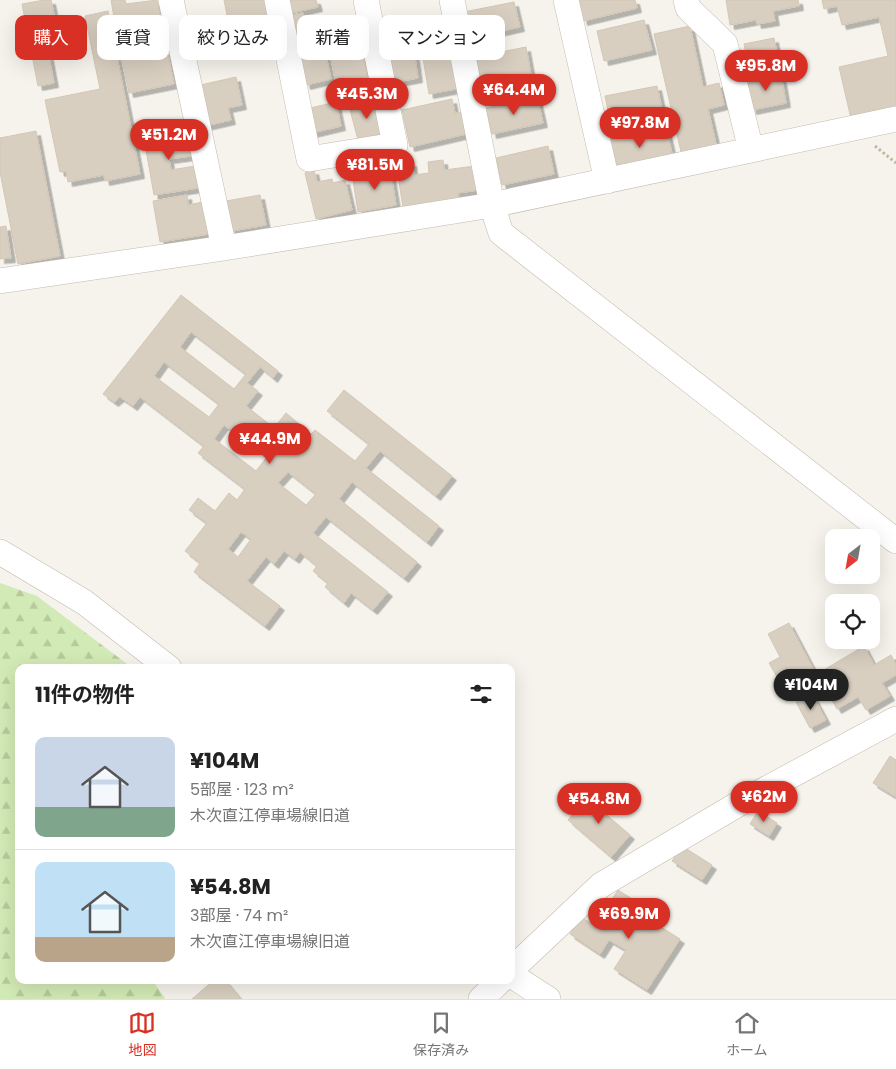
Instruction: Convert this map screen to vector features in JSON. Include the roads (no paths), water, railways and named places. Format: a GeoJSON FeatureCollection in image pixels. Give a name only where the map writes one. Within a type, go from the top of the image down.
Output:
{"type":"FeatureCollection","features":[{"type":"Feature","properties":{"kind":"street"},"geometry":{"type":"LineString","coordinates":[[171,0],[224,248]]}},
{"type":"Feature","properties":{"kind":"street"},"geometry":{"type":"LineString","coordinates":[[277,0],[309,159],[395,145],[366,0]]}},
{"type":"Feature","properties":{"kind":"street"},"geometry":{"type":"LineString","coordinates":[[452,0],[492,205],[501,233],[896,541]]}},
{"type":"Feature","properties":{"kind":"street"},"geometry":{"type":"LineString","coordinates":[[566,0],[607,181]]}},
{"type":"Feature","properties":{"kind":"street"},"geometry":{"type":"LineString","coordinates":[[686,0],[688,8],[725,44],[751,150]]}},
{"type":"Feature","properties":{"kind":"street"},"geometry":{"type":"LineString","coordinates":[[0,281],[224,248],[492,205],[896,119]]}},
{"type":"Feature","properties":{"kind":"street"},"geometry":{"type":"LineString","coordinates":[[0,552],[84,602],[164,664]]}},
{"type":"Feature","properties":{"kind":"street"},"geometry":{"type":"LineString","coordinates":[[515,966],[600,885],[740,803],[896,719]]}},
{"type":"Feature","properties":{"kind":"street"},"geometry":{"type":"LineString","coordinates":[[515,977],[548,999]]}},
{"type":"Feature","properties":{"kind":"street"},"geometry":{"type":"LineString","coordinates":[[481,999],[497,984]]}}]}
